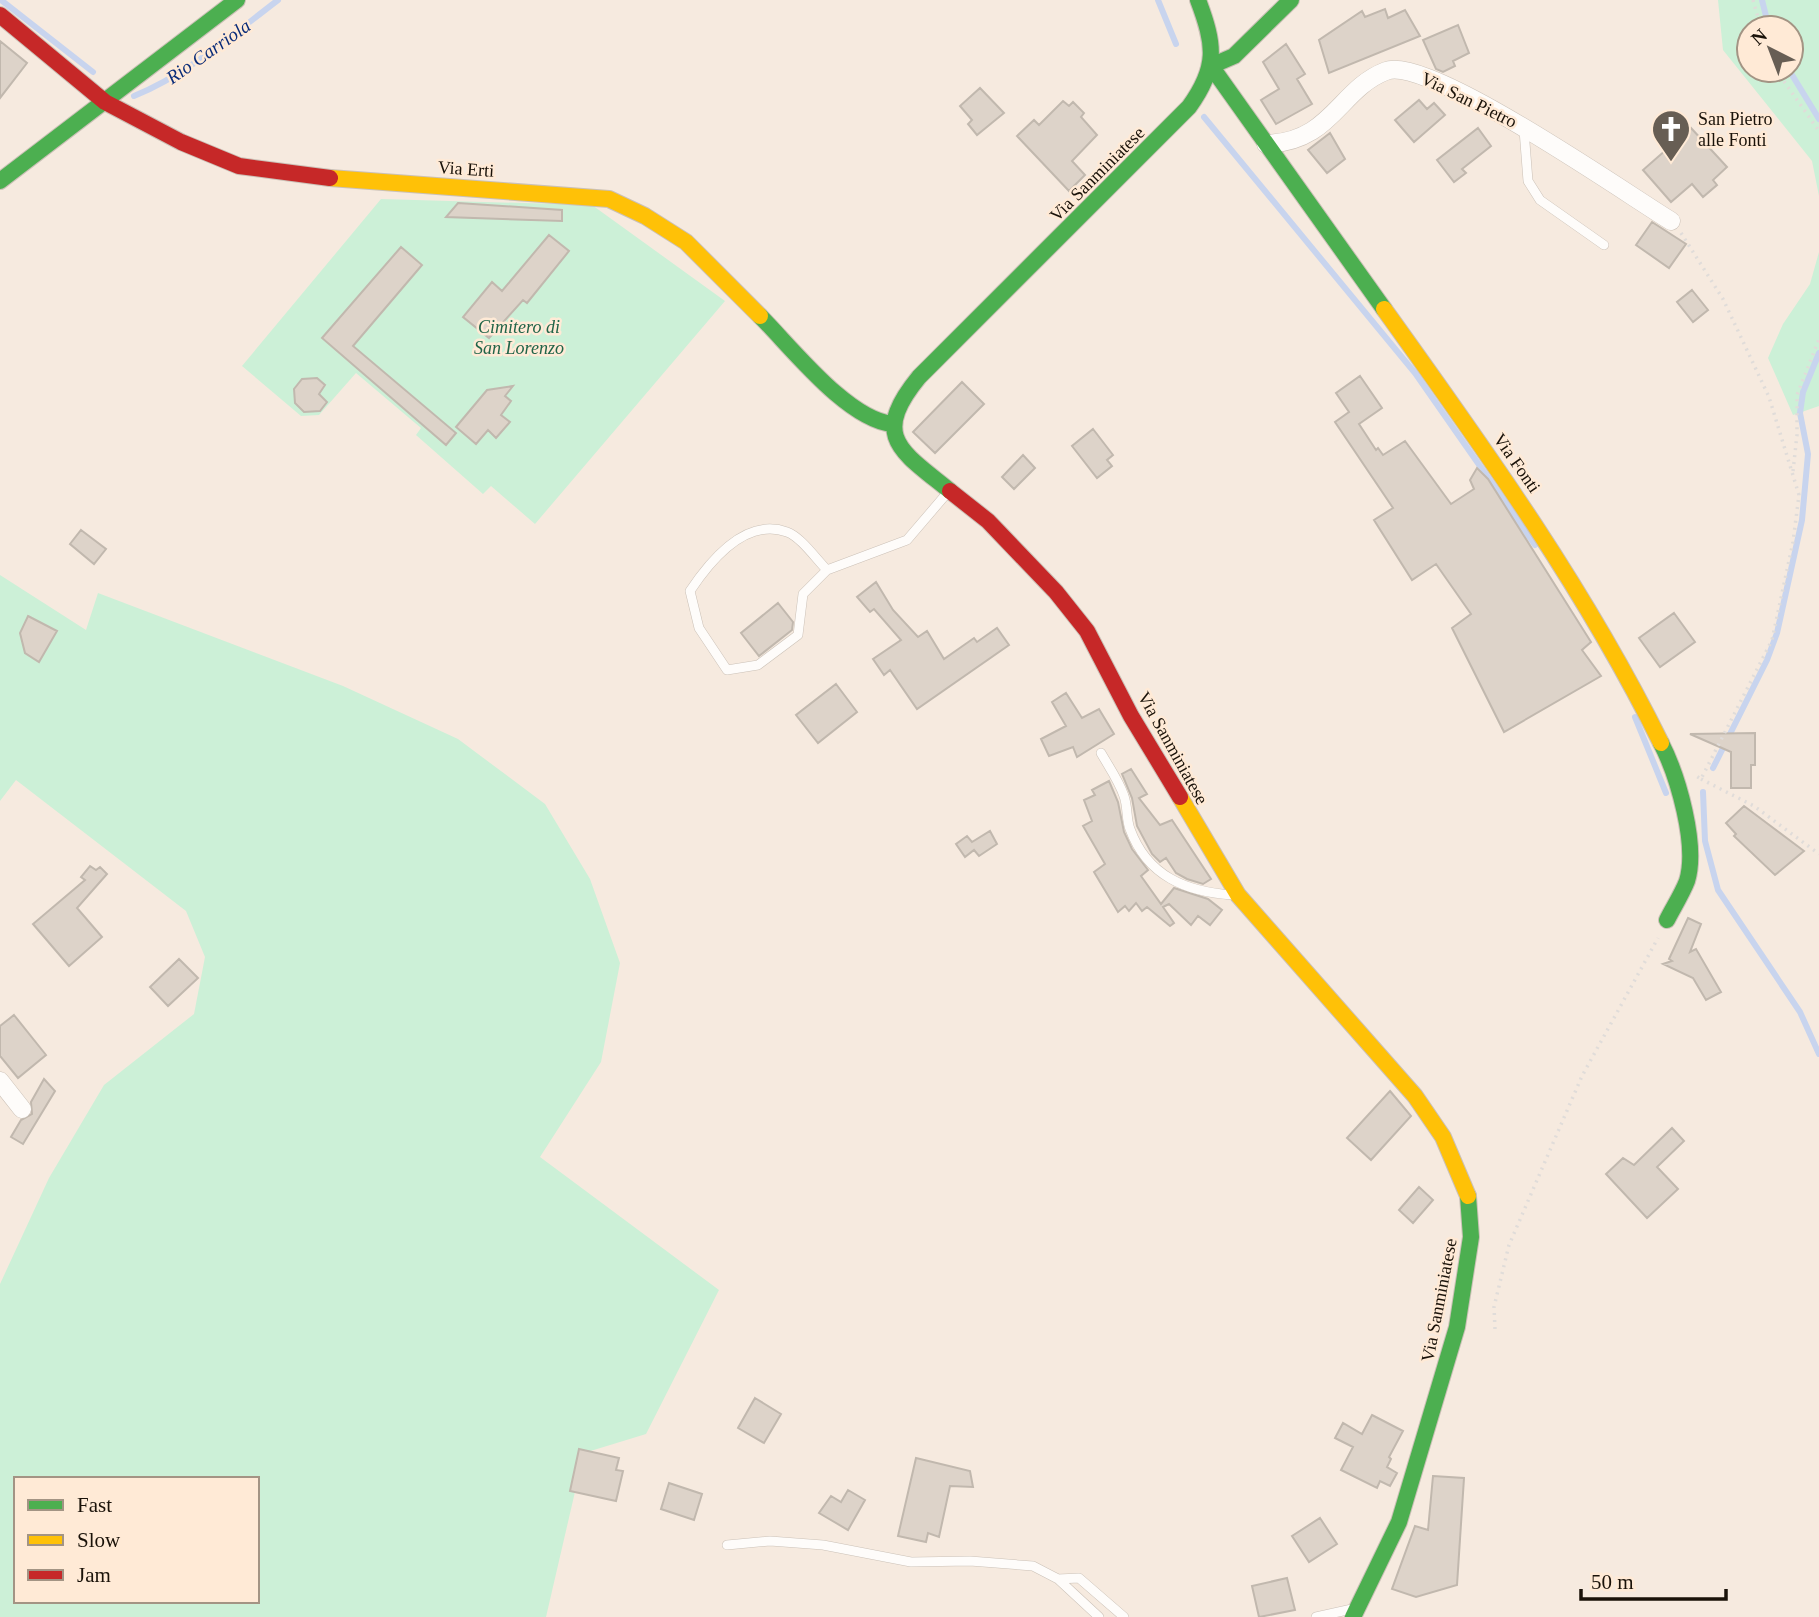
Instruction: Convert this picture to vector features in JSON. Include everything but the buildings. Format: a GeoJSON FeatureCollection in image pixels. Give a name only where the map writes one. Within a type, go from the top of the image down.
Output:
{"type":"FeatureCollection","features":[{"type":"Feature","properties":{"kind":"main road"},"geometry":{"type":"LineString","coordinates":[[0,181],[237,0]]}},
{"type":"Feature","properties":{"kind":"main road"},"geometry":{"type":"LineString","coordinates":[[1198,0],[1211,48],[1211,66],[1234,56],[1291,0]]}},
{"type":"Feature","properties":{"kind":"main road","name":"Via Erti"},"geometry":{"type":"LineString","coordinates":[[0,15],[105,102],[181,142],[239,166],[312,177],[610,199],[645,216],[686,242],[855,411],[875,422],[892,424]]}},
{"type":"Feature","properties":{"kind":"main road","name":"Via Fonti"},"geometry":{"type":"LineString","coordinates":[[1211,66],[1525,506],[1622,664],[1671,763],[1689,839],[1688,880],[1667,920]]}},
{"type":"Feature","properties":{"kind":"main road","name":"Via Sanminiatese"},"geometry":{"type":"LineString","coordinates":[[1211,66],[1202,89],[1179,118],[1093,207],[919,377],[901,399],[892,424],[897,441],[910,458],[996,530],[1056,592],[1087,631],[1131,716],[1238,895],[1255,918],[1415,1096],[1443,1137],[1469,1198],[1469,1255],[1457,1327],[1442,1385],[1399,1522],[1382,1562],[1355,1612]]}},
{"type":"Feature","properties":{"kind":"street","name":"Via San Pietro"},"geometry":{"type":"LineString","coordinates":[[1266,144],[1283,143],[1301,137],[1323,124],[1372,77],[1395,68],[1423,75],[1524,126],[1671,221]]}},
{"type":"Feature","properties":{"kind":"street"},"geometry":{"type":"LineString","coordinates":[[0,1081],[22,1109]]}},
{"type":"Feature","properties":{"kind":"lane"},"geometry":{"type":"LineString","coordinates":[[1524,126],[1528,181],[1540,200],[1604,245]]}},
{"type":"Feature","properties":{"kind":"lane"},"geometry":{"type":"LineString","coordinates":[[827,570],[789,533],[766,527],[732,543],[706,567],[690,591],[699,628],[727,670],[758,664],[798,635],[803,594],[827,570],[907,540],[949,490]]}},
{"type":"Feature","properties":{"kind":"lane"},"geometry":{"type":"LineString","coordinates":[[1101,753],[1125,797],[1129,827],[1141,851],[1157,870],[1176,884],[1203,893],[1238,895]]}},
{"type":"Feature","properties":{"kind":"lane"},"geometry":{"type":"LineString","coordinates":[[727,1545],[770,1541],[823,1545],[911,1562],[970,1561],[1033,1566],[1058,1580],[1099,1617]]}},
{"type":"Feature","properties":{"kind":"lane"},"geometry":{"type":"LineString","coordinates":[[1058,1580],[1079,1578],[1124,1617]]}},
{"type":"Feature","properties":{"kind":"lane"},"geometry":{"type":"LineString","coordinates":[[1315,1617],[1355,1612]]}},
{"type":"Feature","properties":{"kind":"path"},"geometry":{"type":"LineString","coordinates":[[1786,84],[1819,131]]}},
{"type":"Feature","properties":{"kind":"path"},"geometry":{"type":"LineString","coordinates":[[1671,221],[1692,246],[1723,299],[1769,397],[1799,495],[1772,640],[1701,779]]}},
{"type":"Feature","properties":{"kind":"path"},"geometry":{"type":"LineString","coordinates":[[1793,474],[1797,395],[1819,339]]}},
{"type":"Feature","properties":{"kind":"path"},"geometry":{"type":"LineString","coordinates":[[1671,763],[1754,806],[1819,854]]}},
{"type":"Feature","properties":{"kind":"path"},"geometry":{"type":"LineString","coordinates":[[1495,1329],[1494,1307],[1509,1245],[1582,1076],[1667,920]]}},
{"type":"Feature","properties":{"kind":"green space"},"geometry":{"type":"Polygon","coordinates":[[[1718,0],[1819,0],[1819,196],[1812,161],[1750,84],[1805,84],[1805,14],[1735,14],[1735,65],[1723,50],[1718,0]]]}},
{"type":"Feature","properties":{"kind":"green space","name":"Cimitero di San Lorenzo"},"geometry":{"type":"Polygon","coordinates":[[[381,199],[592,205],[725,301],[535,524],[491,486],[483,494],[416,435],[421,428],[356,373],[319,415],[301,416],[242,366],[381,199]]]}},
{"type":"Feature","properties":{"kind":"green space"},"geometry":{"type":"Polygon","coordinates":[[[1819,252],[1819,406],[1793,415],[1768,358],[1783,324],[1810,284],[1819,252]]]}},
{"type":"Feature","properties":{"kind":"green space"},"geometry":{"type":"Polygon","coordinates":[[[0,575],[86,630],[98,593],[343,686],[458,739],[545,804],[590,879],[620,963],[601,1062],[540,1157],[719,1290],[646,1434],[584,1453],[546,1617],[0,1617],[0,1284],[49,1178],[104,1085],[194,1014],[205,957],[186,911],[16,780],[0,801],[0,575]]]}},
{"type":"Feature","properties":{"kind":"waterway","name":"Rio Carriola"},"geometry":{"type":"LineString","coordinates":[[1,0],[93,72]]}},
{"type":"Feature","properties":{"kind":"waterway","name":"Rio Carriola"},"geometry":{"type":"LineString","coordinates":[[134,96],[173,77],[278,0]]}},
{"type":"Feature","properties":{"kind":"waterway"},"geometry":{"type":"LineString","coordinates":[[1158,0],[1176,44]]}},
{"type":"Feature","properties":{"kind":"waterway"},"geometry":{"type":"LineString","coordinates":[[1762,0],[1766,14]]}},
{"type":"Feature","properties":{"kind":"waterway"},"geometry":{"type":"LineString","coordinates":[[1798,84],[1819,119]]}},
{"type":"Feature","properties":{"kind":"waterway"},"geometry":{"type":"LineString","coordinates":[[1204,117],[1415,373],[1535,545]]}},
{"type":"Feature","properties":{"kind":"waterway"},"geometry":{"type":"LineString","coordinates":[[1713,768],[1767,660],[1777,633],[1802,520],[1808,454],[1800,413],[1803,392],[1819,353]]}},
{"type":"Feature","properties":{"kind":"waterway"},"geometry":{"type":"LineString","coordinates":[[1635,717],[1666,793]]}},
{"type":"Feature","properties":{"kind":"waterway"},"geometry":{"type":"LineString","coordinates":[[1703,792],[1705,841],[1718,890],[1800,1012],[1819,1054]]}},
{"type":"Feature","properties":{"kind":"traffic: fast"},"geometry":{"type":"LineString","coordinates":[[0,181],[237,0]]}},
{"type":"Feature","properties":{"kind":"traffic: fast"},"geometry":{"type":"LineString","coordinates":[[950,491],[918,465],[898,442],[894,429],[896,414],[904,397],[919,377],[1189,107],[1205,80],[1211,55],[1208,30],[1198,0]]}},
{"type":"Feature","properties":{"kind":"traffic: fast"},"geometry":{"type":"LineString","coordinates":[[1291,0],[1234,56],[1211,66],[1384,309]]}},
{"type":"Feature","properties":{"kind":"traffic: fast"},"geometry":{"type":"LineString","coordinates":[[760,316],[839,396],[857,410],[892,424]]}},
{"type":"Feature","properties":{"kind":"traffic: fast"},"geometry":{"type":"LineString","coordinates":[[1661,743],[1680,792],[1690,849],[1687,881],[1667,920]]}},
{"type":"Feature","properties":{"kind":"traffic: fast"},"geometry":{"type":"LineString","coordinates":[[1353,1617],[1399,1522],[1457,1327],[1471,1237],[1468,1196]]}},
{"type":"Feature","properties":{"kind":"traffic: slow"},"geometry":{"type":"LineString","coordinates":[[330,178],[609,199],[645,216],[686,242],[760,316]]}},
{"type":"Feature","properties":{"kind":"traffic: slow"},"geometry":{"type":"LineString","coordinates":[[1384,309],[1532,520],[1599,629],[1661,743]]}},
{"type":"Feature","properties":{"kind":"traffic: slow"},"geometry":{"type":"LineString","coordinates":[[1180,797],[1238,895],[1415,1096],[1443,1137],[1468,1196]]}},
{"type":"Feature","properties":{"kind":"traffic: jam"},"geometry":{"type":"LineString","coordinates":[[0,15],[105,102],[181,142],[239,166],[330,178]]}},
{"type":"Feature","properties":{"kind":"traffic: jam"},"geometry":{"type":"LineString","coordinates":[[950,491],[988,521],[1056,592],[1087,631],[1131,716],[1180,797]]}},
{"type":"Feature","properties":{"kind":"place","name":"San Pietro alle Fonti"},"geometry":{"type":"Point","coordinates":[1671,163]}}]}
